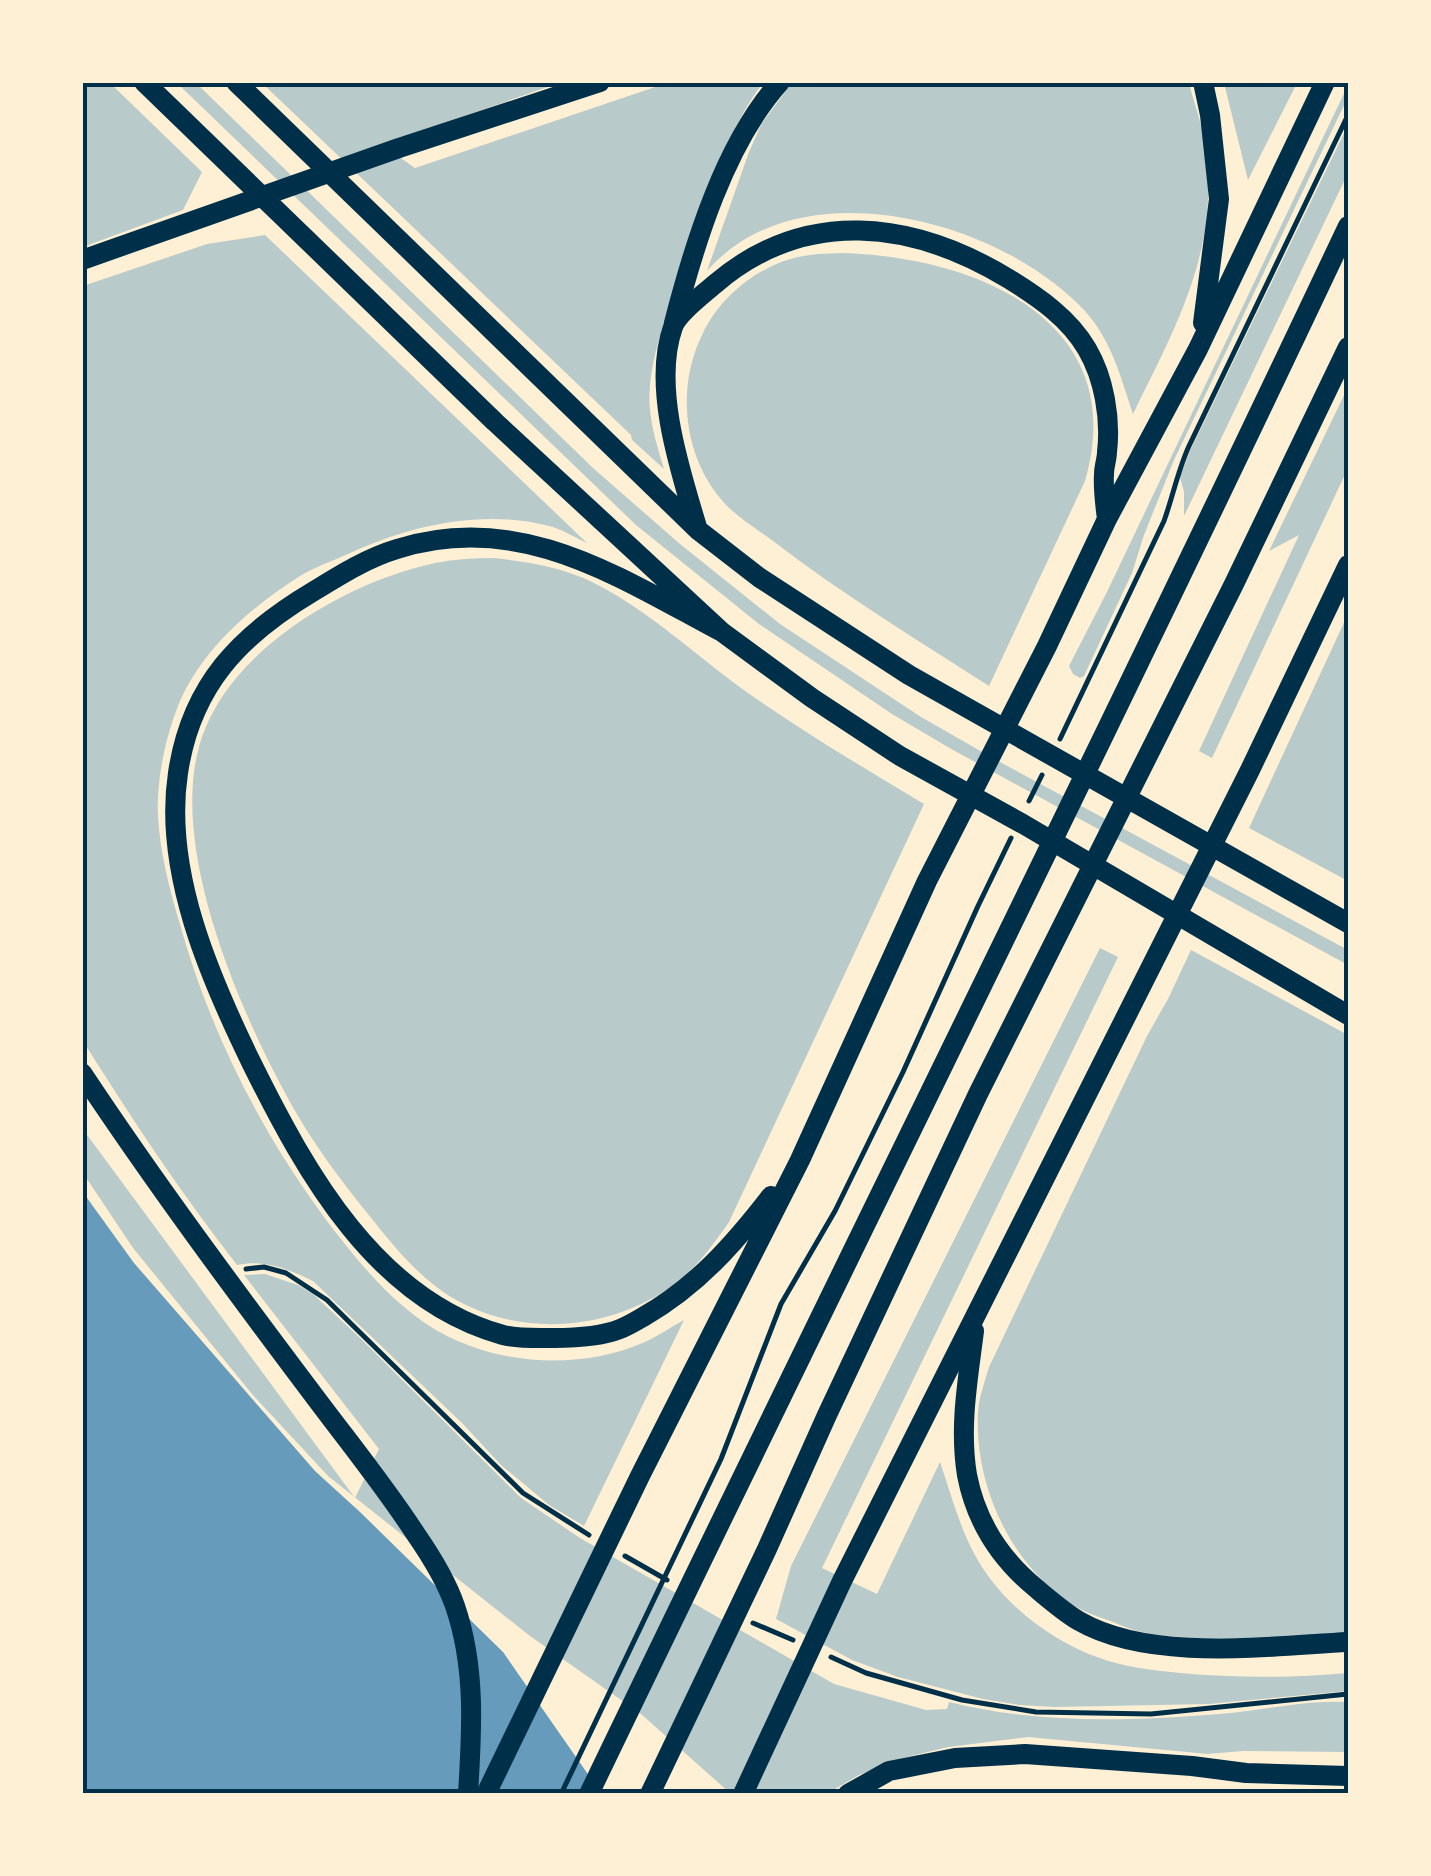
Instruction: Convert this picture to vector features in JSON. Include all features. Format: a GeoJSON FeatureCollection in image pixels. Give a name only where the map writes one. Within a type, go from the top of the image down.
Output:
{"type":"FeatureCollection","features":[{"type":"Feature","properties":{"kind":"main road"},"geometry":{"type":"LineString","coordinates":[[144,82],[495,422],[722,632],[900,756],[1348,1015]]}},
{"type":"Feature","properties":{"kind":"main road"},"geometry":{"type":"LineString","coordinates":[[236,82],[698,530],[760,578],[908,675],[1348,924]]}},
{"type":"Feature","properties":{"kind":"main road"},"geometry":{"type":"LineString","coordinates":[[82,260],[398,148],[600,82]]}},
{"type":"Feature","properties":{"kind":"main road"},"geometry":{"type":"LineString","coordinates":[[698,530],[670,428],[667,355],[689,263],[730,161],[765,99],[780,82]]}},
{"type":"Feature","properties":{"kind":"main road"},"geometry":{"type":"LineString","coordinates":[[1198,350],[1219,199],[1203,82]]}},
{"type":"Feature","properties":{"kind":"main road"},"geometry":{"type":"LineString","coordinates":[[486,1794],[640,1476],[800,1160],[927,881],[1107,519],[1198,350],[1325,82]]}},
{"type":"Feature","properties":{"kind":"main road"},"geometry":{"type":"LineString","coordinates":[[590,1794],[1190,560],[1348,226]]}},
{"type":"Feature","properties":{"kind":"main road"},"geometry":{"type":"LineString","coordinates":[[674,323],[734,268],[761,251],[816,232],[863,229],[897,234],[970,258],[1027,290],[1063,318],[1087,348],[1106,406],[1107,519]]}},
{"type":"Feature","properties":{"kind":"main road"},"geometry":{"type":"LineString","coordinates":[[650,1794],[978,1094],[1234,584],[1348,347]]}},
{"type":"Feature","properties":{"kind":"main road"},"geometry":{"type":"LineString","coordinates":[[722,632],[602,568],[536,544],[462,538],[396,549],[368,560],[284,609],[265,622],[231,657],[196,706],[178,772],[174,816],[186,892],[200,943],[220,999],[262,1084],[304,1161],[357,1236],[409,1288],[440,1307],[507,1336],[578,1338],[620,1330],[670,1301],[709,1270],[800,1160]]}},
{"type":"Feature","properties":{"kind":"main road"},"geometry":{"type":"LineString","coordinates":[[743,1794],[842,1582],[1250,770],[1348,565]]}},
{"type":"Feature","properties":{"kind":"main road"},"geometry":{"type":"LineString","coordinates":[[1315,638],[1348,594]]}},
{"type":"Feature","properties":{"kind":"main road"},"geometry":{"type":"LineString","coordinates":[[82,1073],[225,1279],[384,1486],[437,1566],[467,1648],[473,1723],[468,1794]]}},
{"type":"Feature","properties":{"kind":"main road"},"geometry":{"type":"LineString","coordinates":[[976,1317],[964,1406],[968,1476],[987,1534],[1028,1581],[1080,1622],[1136,1641],[1219,1648],[1348,1642]]}},
{"type":"Feature","properties":{"kind":"main road"},"geometry":{"type":"LineString","coordinates":[[848,1794],[889,1771],[955,1758],[1025,1754],[1246,1773],[1348,1776]]}},
{"type":"Feature","properties":{"kind":"path"},"geometry":{"type":"LineString","coordinates":[[1055,748],[1164,520],[1189,446],[1348,115]]}},
{"type":"Feature","properties":{"kind":"path"},"geometry":{"type":"LineString","coordinates":[[1030,801],[1047,766]]}},
{"type":"Feature","properties":{"kind":"path"},"geometry":{"type":"LineString","coordinates":[[561,1794],[720,1459],[781,1304],[835,1211],[904,1072],[1012,836]]}},
{"type":"Feature","properties":{"kind":"shaded area"},"geometry":{"type":"Polygon","coordinates":[[[82,83],[110,83],[202,172],[183,210],[83,247],[82,83]]]}},
{"type":"Feature","properties":{"kind":"shaded area"},"geometry":{"type":"Polygon","coordinates":[[[177,83],[196,83],[593,468],[780,624],[921,717],[1348,950],[1348,965],[953,750],[892,714],[759,624],[636,525],[177,83]]]}},
{"type":"Feature","properties":{"kind":"shaded area"},"geometry":{"type":"Polygon","coordinates":[[[262,83],[559,83],[382,145],[415,168],[667,83],[763,83],[738,123],[718,168],[655,354],[650,407],[664,469],[631,435],[262,83]]]}},
{"type":"Feature","properties":{"kind":"shaded area"},"geometry":{"type":"Polygon","coordinates":[[[792,83],[1189,83],[1202,128],[1208,174],[1202,246],[1180,314],[1133,414],[1109,347],[1085,311],[1048,279],[1003,251],[953,230],[899,217],[845,213],[793,220],[746,239],[707,271],[762,123],[792,83]]]}},
{"type":"Feature","properties":{"kind":"shaded area"},"geometry":{"type":"Polygon","coordinates":[[[1224,83],[1297,83],[1248,180],[1224,83]]]}},
{"type":"Feature","properties":{"kind":"shaded area"},"geometry":{"type":"Polygon","coordinates":[[[1348,85],[1348,97],[1174,460],[1132,573],[1080,678],[1069,666],[1348,85]]]}},
{"type":"Feature","properties":{"kind":"shaded area"},"geometry":{"type":"Polygon","coordinates":[[[1348,125],[1348,173],[1184,516],[1180,477],[1190,451],[1348,125]]]}},
{"type":"Feature","properties":{"kind":"shaded area"},"geometry":{"type":"Polygon","coordinates":[[[265,235],[587,543],[553,527],[527,522],[448,522],[397,535],[324,564],[263,602],[229,632],[200,667],[173,719],[158,790],[168,883],[206,1003],[261,1120],[333,1229],[371,1275],[414,1315],[470,1346],[546,1360],[597,1357],[621,1351],[684,1320],[584,1526],[549,1505],[501,1465],[313,1281],[267,1264],[237,1265],[157,1155],[83,1041],[83,286],[207,244],[265,235]]]}},
{"type":"Feature","properties":{"kind":"shaded area"},"geometry":{"type":"Polygon","coordinates":[[[840,253],[891,257],[941,267],[988,284],[1030,307],[1063,338],[1085,377],[1093,425],[1085,481],[989,686],[852,598],[738,516],[707,480],[698,460],[691,439],[687,395],[695,353],[711,318],[734,292],[762,271],[794,258],[840,253]]]}},
{"type":"Feature","properties":{"kind":"shaded area"},"geometry":{"type":"Polygon","coordinates":[[[1348,387],[1348,468],[1212,758],[1199,751],[1299,535],[1269,551],[1348,387]]]}},
{"type":"Feature","properties":{"kind":"shaded area"},"geometry":{"type":"Polygon","coordinates":[[[495,558],[557,569],[613,593],[769,708],[924,804],[729,1222],[698,1263],[675,1284],[625,1311],[570,1323],[514,1321],[446,1294],[410,1263],[349,1190],[298,1116],[256,1035],[218,939],[195,840],[192,794],[198,751],[211,716],[232,683],[259,654],[326,605],[363,587],[435,563],[495,558]]]}},
{"type":"Feature","properties":{"kind":"shaded area"},"geometry":{"type":"Polygon","coordinates":[[[1348,614],[1348,881],[1249,828],[1348,614]]]}},
{"type":"Feature","properties":{"kind":"shaded area"},"geometry":{"type":"Polygon","coordinates":[[[1100,948],[1118,957],[822,1568],[877,1594],[940,1462],[961,1524],[982,1568],[1013,1605],[1068,1644],[1117,1663],[1180,1673],[1264,1677],[1348,1673],[1348,1691],[1209,1704],[1019,1705],[898,1677],[852,1660],[776,1619],[791,1566],[1100,948]]]}},
{"type":"Feature","properties":{"kind":"shaded area"},"geometry":{"type":"Polygon","coordinates":[[[1191,950],[1348,1035],[1348,1633],[1222,1638],[1155,1635],[1086,1612],[1049,1587],[1030,1567],[1000,1520],[982,1467],[978,1412],[989,1367],[1191,950]]]}},
{"type":"Feature","properties":{"kind":"shaded area"},"geometry":{"type":"Polygon","coordinates":[[[82,1128],[354,1497],[328,1476],[252,1394],[133,1248],[83,1173],[82,1128]]]}},
{"type":"Feature","properties":{"kind":"shaded area"},"geometry":{"type":"Polygon","coordinates":[[[265,1274],[313,1294],[521,1498],[580,1538],[834,1684],[926,1710],[947,1709],[949,1702],[1054,1718],[1196,1716],[1346,1702],[1348,1752],[1208,1754],[1028,1737],[948,1747],[899,1759],[828,1793],[730,1793],[641,1714],[530,1636],[355,1498],[379,1449],[244,1275],[265,1274]]]}},
{"type":"Feature","properties":{"kind":"water"},"geometry":{"type":"Polygon","coordinates":[[[82,1191],[134,1263],[315,1471],[503,1652],[601,1793],[83,1793],[82,1191]]]}}]}
